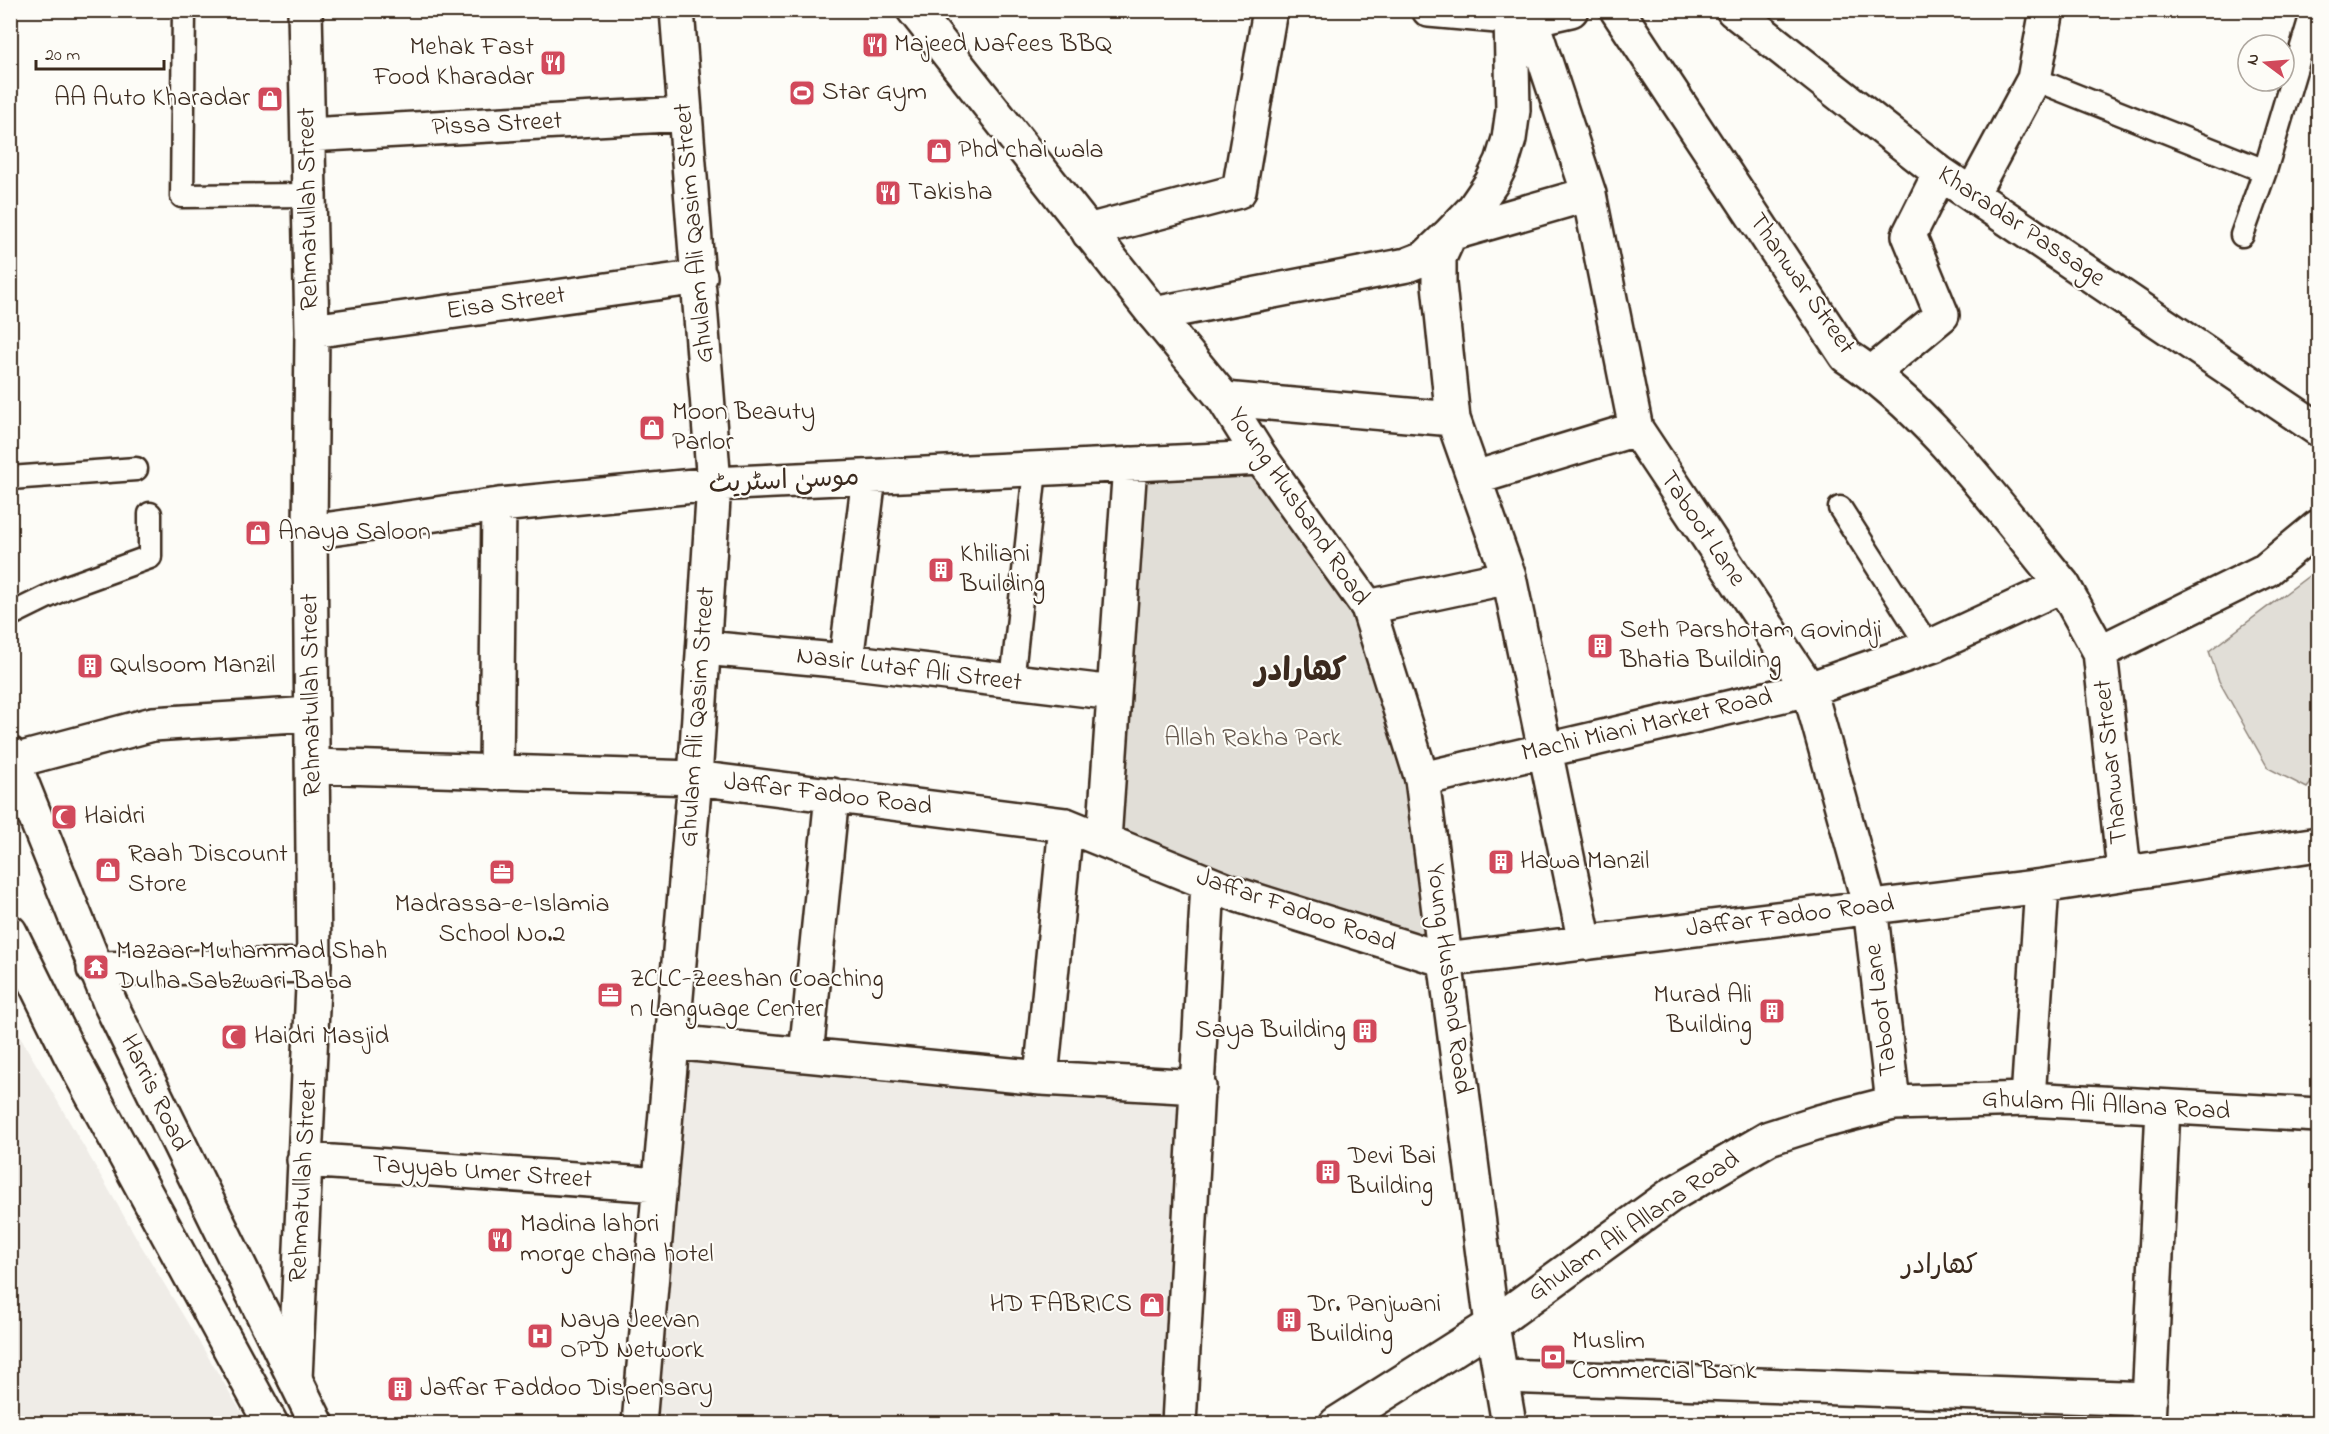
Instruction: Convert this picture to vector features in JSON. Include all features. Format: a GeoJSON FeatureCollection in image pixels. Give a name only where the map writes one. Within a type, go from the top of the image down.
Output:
{"type":"FeatureCollection","features":[{"type":"Feature","properties":{"kind":"street","name":"Rehmatullah Street"},"geometry":{"type":"LineString","coordinates":[[295,1379],[314,965],[314,766],[310,532],[312,332],[305,10]]}},
{"type":"Feature","properties":{"kind":"street","name":"Ghulam Ali Qasim Street"},"geometry":{"type":"LineString","coordinates":[[639,1424],[694,778],[714,484],[700,278],[677,10]]}},
{"type":"Feature","properties":{"kind":"street","name":"Young Husband Road"},"geometry":{"type":"LineString","coordinates":[[914,10],[1089,233],[1224,399],[1261,458],[1368,607],[1422,779],[1492,1325],[1503,1376],[1509,1424]]}},
{"type":"Feature","properties":{"kind":"street"},"geometry":{"type":"LineString","coordinates":[[1089,233],[1099,228],[1239,191],[1270,10]]}},
{"type":"Feature","properties":{"kind":"street"},"geometry":{"type":"LineString","coordinates":[[1429,10],[1521,17],[1571,10]]}},
{"type":"Feature","properties":{"kind":"street","name":"Thanwar Street"},"geometry":{"type":"LineString","coordinates":[[1617,10],[1846,356],[1872,373],[1932,429],[2063,585]]}},
{"type":"Feature","properties":{"kind":"street","name":"Kharadar Passage"},"geometry":{"type":"LineString","coordinates":[[1733,10],[1940,173],[2318,426]]}},
{"type":"Feature","properties":{"kind":"street"},"geometry":{"type":"LineString","coordinates":[[1972,194],[2034,79],[2047,10]]}},
{"type":"Feature","properties":{"kind":"street"},"geometry":{"type":"LineString","coordinates":[[1154,314],[1407,265],[1425,258],[1472,212],[1502,162],[1509,139],[1513,110],[1521,17]]}},
{"type":"Feature","properties":{"kind":"street","name":"Taboot Lane"},"geometry":{"type":"LineString","coordinates":[[1521,17],[1589,194],[1636,429],[1809,690],[1870,907],[1893,1103]]}},
{"type":"Feature","properties":{"kind":"street","name":"Pissa Street"},"geometry":{"type":"LineString","coordinates":[[308,135],[685,114]]}},
{"type":"Feature","properties":{"kind":"street"},"geometry":{"type":"LineString","coordinates":[[1872,373],[1942,315],[1909,235],[1940,173]]}},
{"type":"Feature","properties":{"kind":"street"},"geometry":{"type":"LineString","coordinates":[[1585,943],[1509,577],[1453,419],[1439,258],[1450,234],[1589,194]]}},
{"type":"Feature","properties":{"kind":"street","name":"Eisa Street"},"geometry":{"type":"LineString","coordinates":[[312,332],[700,278]]}},
{"type":"Feature","properties":{"kind":"street"},"geometry":{"type":"LineString","coordinates":[[1224,399],[1453,419]]}},
{"type":"Feature","properties":{"kind":"street"},"geometry":{"type":"LineString","coordinates":[[1475,478],[1636,429]]}},
{"type":"Feature","properties":{"kind":"street","name":"موسیٰ اسٹریٹ"},"geometry":{"type":"LineString","coordinates":[[310,532],[499,505],[714,484],[1261,458]]}},
{"type":"Feature","properties":{"kind":"street"},"geometry":{"type":"LineString","coordinates":[[1104,840],[1130,464]]}},
{"type":"Feature","properties":{"kind":"street"},"geometry":{"type":"LineString","coordinates":[[846,661],[869,477]]}},
{"type":"Feature","properties":{"kind":"street"},"geometry":{"type":"LineString","coordinates":[[496,773],[499,505]]}},
{"type":"Feature","properties":{"kind":"street"},"geometry":{"type":"LineString","coordinates":[[2063,585],[2100,652],[2266,570],[2319,527]]}},
{"type":"Feature","properties":{"kind":"street"},"geometry":{"type":"LineString","coordinates":[[1368,607],[1509,577]]}},
{"type":"Feature","properties":{"kind":"street","name":"Machi Miani Market Road"},"geometry":{"type":"LineString","coordinates":[[1422,779],[1809,690],[1928,646],[2063,585]]}},
{"type":"Feature","properties":{"kind":"street","name":"Nasir Lutaf Ali Street"},"geometry":{"type":"LineString","coordinates":[[704,648],[846,661],[1114,693]]}},
{"type":"Feature","properties":{"kind":"street","name":"Thanwar Street"},"geometry":{"type":"LineString","coordinates":[[2100,652],[2124,871]]}},
{"type":"Feature","properties":{"kind":"street"},"geometry":{"type":"LineString","coordinates":[[12,757],[153,724],[312,714]]}},
{"type":"Feature","properties":{"kind":"street","name":"Harris Road"},"geometry":{"type":"LineString","coordinates":[[12,757],[94,969],[317,1424]]}},
{"type":"Feature","properties":{"kind":"street","name":"Jaffar Fadoo Road"},"geometry":{"type":"LineString","coordinates":[[314,766],[694,778],[1066,825],[1238,895],[1445,960],[2042,886],[2124,871],[2319,844]]}},
{"type":"Feature","properties":{"kind":"street"},"geometry":{"type":"LineString","coordinates":[[806,1055],[832,795]]}},
{"type":"Feature","properties":{"kind":"street"},"geometry":{"type":"LineString","coordinates":[[1041,1078],[1066,825]]}},
{"type":"Feature","properties":{"kind":"street"},"geometry":{"type":"LineString","coordinates":[[1179,1424],[1199,1087],[1208,883]]}},
{"type":"Feature","properties":{"kind":"street"},"geometry":{"type":"LineString","coordinates":[[2028,1099],[2042,886]]}},
{"type":"Feature","properties":{"kind":"street"},"geometry":{"type":"LineString","coordinates":[[10,932],[92,1095],[271,1424]]}},
{"type":"Feature","properties":{"kind":"street"},"geometry":{"type":"LineString","coordinates":[[94,969],[314,965]]}},
{"type":"Feature","properties":{"kind":"street"},"geometry":{"type":"LineString","coordinates":[[672,1042],[1041,1078],[1199,1087]]}},
{"type":"Feature","properties":{"kind":"street","name":"Ghulam Ali Allana Road"},"geometry":{"type":"LineString","coordinates":[[1336,1424],[1492,1325],[1671,1195],[1769,1138],[1819,1122],[1893,1103],[2028,1099],[2319,1115]]}},
{"type":"Feature","properties":{"kind":"street"},"geometry":{"type":"LineString","coordinates":[[1503,1376],[2149,1411],[2163,1108]]}},
{"type":"Feature","properties":{"kind":"street","name":"Tayyab Umer Street"},"geometry":{"type":"LineString","coordinates":[[304,1160],[660,1185]]}},
{"type":"Feature","properties":{"kind":"lane"},"geometry":{"type":"LineString","coordinates":[[184,10],[182,196],[310,195]]}},
{"type":"Feature","properties":{"kind":"lane"},"geometry":{"type":"LineString","coordinates":[[2242,235],[2265,171],[2313,10]]}},
{"type":"Feature","properties":{"kind":"lane"},"geometry":{"type":"LineString","coordinates":[[2034,79],[2265,171]]}},
{"type":"Feature","properties":{"kind":"lane"},"geometry":{"type":"LineString","coordinates":[[10,478],[136,469]]}},
{"type":"Feature","properties":{"kind":"lane"},"geometry":{"type":"LineString","coordinates":[[1012,682],[1035,470]]}},
{"type":"Feature","properties":{"kind":"lane"},"geometry":{"type":"LineString","coordinates":[[1840,508],[1928,646]]}},
{"type":"Feature","properties":{"kind":"lane"},"geometry":{"type":"LineString","coordinates":[[10,615],[67,587],[150,556],[150,514]]}},
{"type":"Feature","properties":{"kind":"shaded area"},"geometry":{"type":"Polygon","coordinates":[[[10,1019],[139,1242],[248,1423],[11,1423],[10,1019]]]}},
{"type":"Feature","properties":{"kind":"shaded area"},"geometry":{"type":"Polygon","coordinates":[[[672,1042],[1197,1092],[1179,1423],[639,1424],[672,1042]]]}},
{"type":"Feature","properties":{"kind":"green space","name":"Allah Rakha Park"},"geometry":{"type":"Polygon","coordinates":[[[1261,458],[1368,607],[1445,960],[1091,834],[1129,479],[1261,458]]]}},
{"type":"Feature","properties":{"kind":"green space"},"geometry":{"type":"Polygon","coordinates":[[[2318,569],[2318,774],[2307,788],[2268,768],[2219,681],[2209,651],[2318,569]]]}},
{"type":"Feature","properties":{"kind":"place","name":"Majeed Nafees BBQ"},"geometry":{"type":"Point","coordinates":[875,45]}},
{"type":"Feature","properties":{"kind":"place","name":"Mehak Fast Food Kharadar"},"geometry":{"type":"Point","coordinates":[553,63]}},
{"type":"Feature","properties":{"kind":"place","name":"Star Gym"},"geometry":{"type":"Point","coordinates":[802,93]}},
{"type":"Feature","properties":{"kind":"place","name":"AA Auto Kharadar"},"geometry":{"type":"Point","coordinates":[270,99]}},
{"type":"Feature","properties":{"kind":"place","name":"Phd chai wala"},"geometry":{"type":"Point","coordinates":[939,151]}},
{"type":"Feature","properties":{"kind":"place","name":"Takisha"},"geometry":{"type":"Point","coordinates":[888,193]}},
{"type":"Feature","properties":{"kind":"place","name":"Moon Beauty Parlor"},"geometry":{"type":"Point","coordinates":[652,428]}},
{"type":"Feature","properties":{"kind":"place","name":"Anaya Saloon"},"geometry":{"type":"Point","coordinates":[258,533]}},
{"type":"Feature","properties":{"kind":"place","name":"Khiliani Building"},"geometry":{"type":"Point","coordinates":[941,570]}},
{"type":"Feature","properties":{"kind":"place","name":"Seth Parshotam Govindji Bhatia Building"},"geometry":{"type":"Point","coordinates":[1600,646]}},
{"type":"Feature","properties":{"kind":"place","name":"Qulsoom Manzil"},"geometry":{"type":"Point","coordinates":[90,666]}},
{"type":"Feature","properties":{"kind":"place","name":"Haidri"},"geometry":{"type":"Point","coordinates":[64,817]}},
{"type":"Feature","properties":{"kind":"place","name":"Hawa Manzil"},"geometry":{"type":"Point","coordinates":[1501,862]}},
{"type":"Feature","properties":{"kind":"place","name":"Raah Discount Store"},"geometry":{"type":"Point","coordinates":[108,870]}},
{"type":"Feature","properties":{"kind":"place","name":"Madrassa-e-Islamia School No.2"},"geometry":{"type":"Point","coordinates":[502,872]}},
{"type":"Feature","properties":{"kind":"place","name":"Mazaar Muhammad Shah Dulha Sabzwari Baba"},"geometry":{"type":"Point","coordinates":[96,967]}},
{"type":"Feature","properties":{"kind":"place","name":"ZCLC-Zeeshan Coaching n Language Center"},"geometry":{"type":"Point","coordinates":[610,995]}},
{"type":"Feature","properties":{"kind":"place","name":"Murad Ali Building"},"geometry":{"type":"Point","coordinates":[1772,1011]}},
{"type":"Feature","properties":{"kind":"place","name":"Saya Building"},"geometry":{"type":"Point","coordinates":[1365,1031]}},
{"type":"Feature","properties":{"kind":"place","name":"Haidri Masjid"},"geometry":{"type":"Point","coordinates":[234,1037]}},
{"type":"Feature","properties":{"kind":"place","name":"Devi Bai Building"},"geometry":{"type":"Point","coordinates":[1328,1172]}},
{"type":"Feature","properties":{"kind":"place","name":"Madina lahori morge chana hotel"},"geometry":{"type":"Point","coordinates":[500,1240]}},
{"type":"Feature","properties":{"kind":"place","name":"HD FABRICS"},"geometry":{"type":"Point","coordinates":[1152,1305]}},
{"type":"Feature","properties":{"kind":"place","name":"Dr. Panjwani Building"},"geometry":{"type":"Point","coordinates":[1289,1320]}},
{"type":"Feature","properties":{"kind":"place","name":"Naya Jeevan OPD Network"},"geometry":{"type":"Point","coordinates":[540,1336]}},
{"type":"Feature","properties":{"kind":"place","name":"Muslim Commercial Bank"},"geometry":{"type":"Point","coordinates":[1553,1357]}},
{"type":"Feature","properties":{"kind":"place","name":"Jaffar Faddoo Dispensary"},"geometry":{"type":"Point","coordinates":[400,1389]}},
{"type":"Feature","properties":{"kind":"district","name":"کھارادر"},"geometry":{"type":"Point","coordinates":[1301,672]}},
{"type":"Feature","properties":{"kind":"district","name":"کھارادر"},"geometry":{"type":"Point","coordinates":[1940,1266]}}]}
